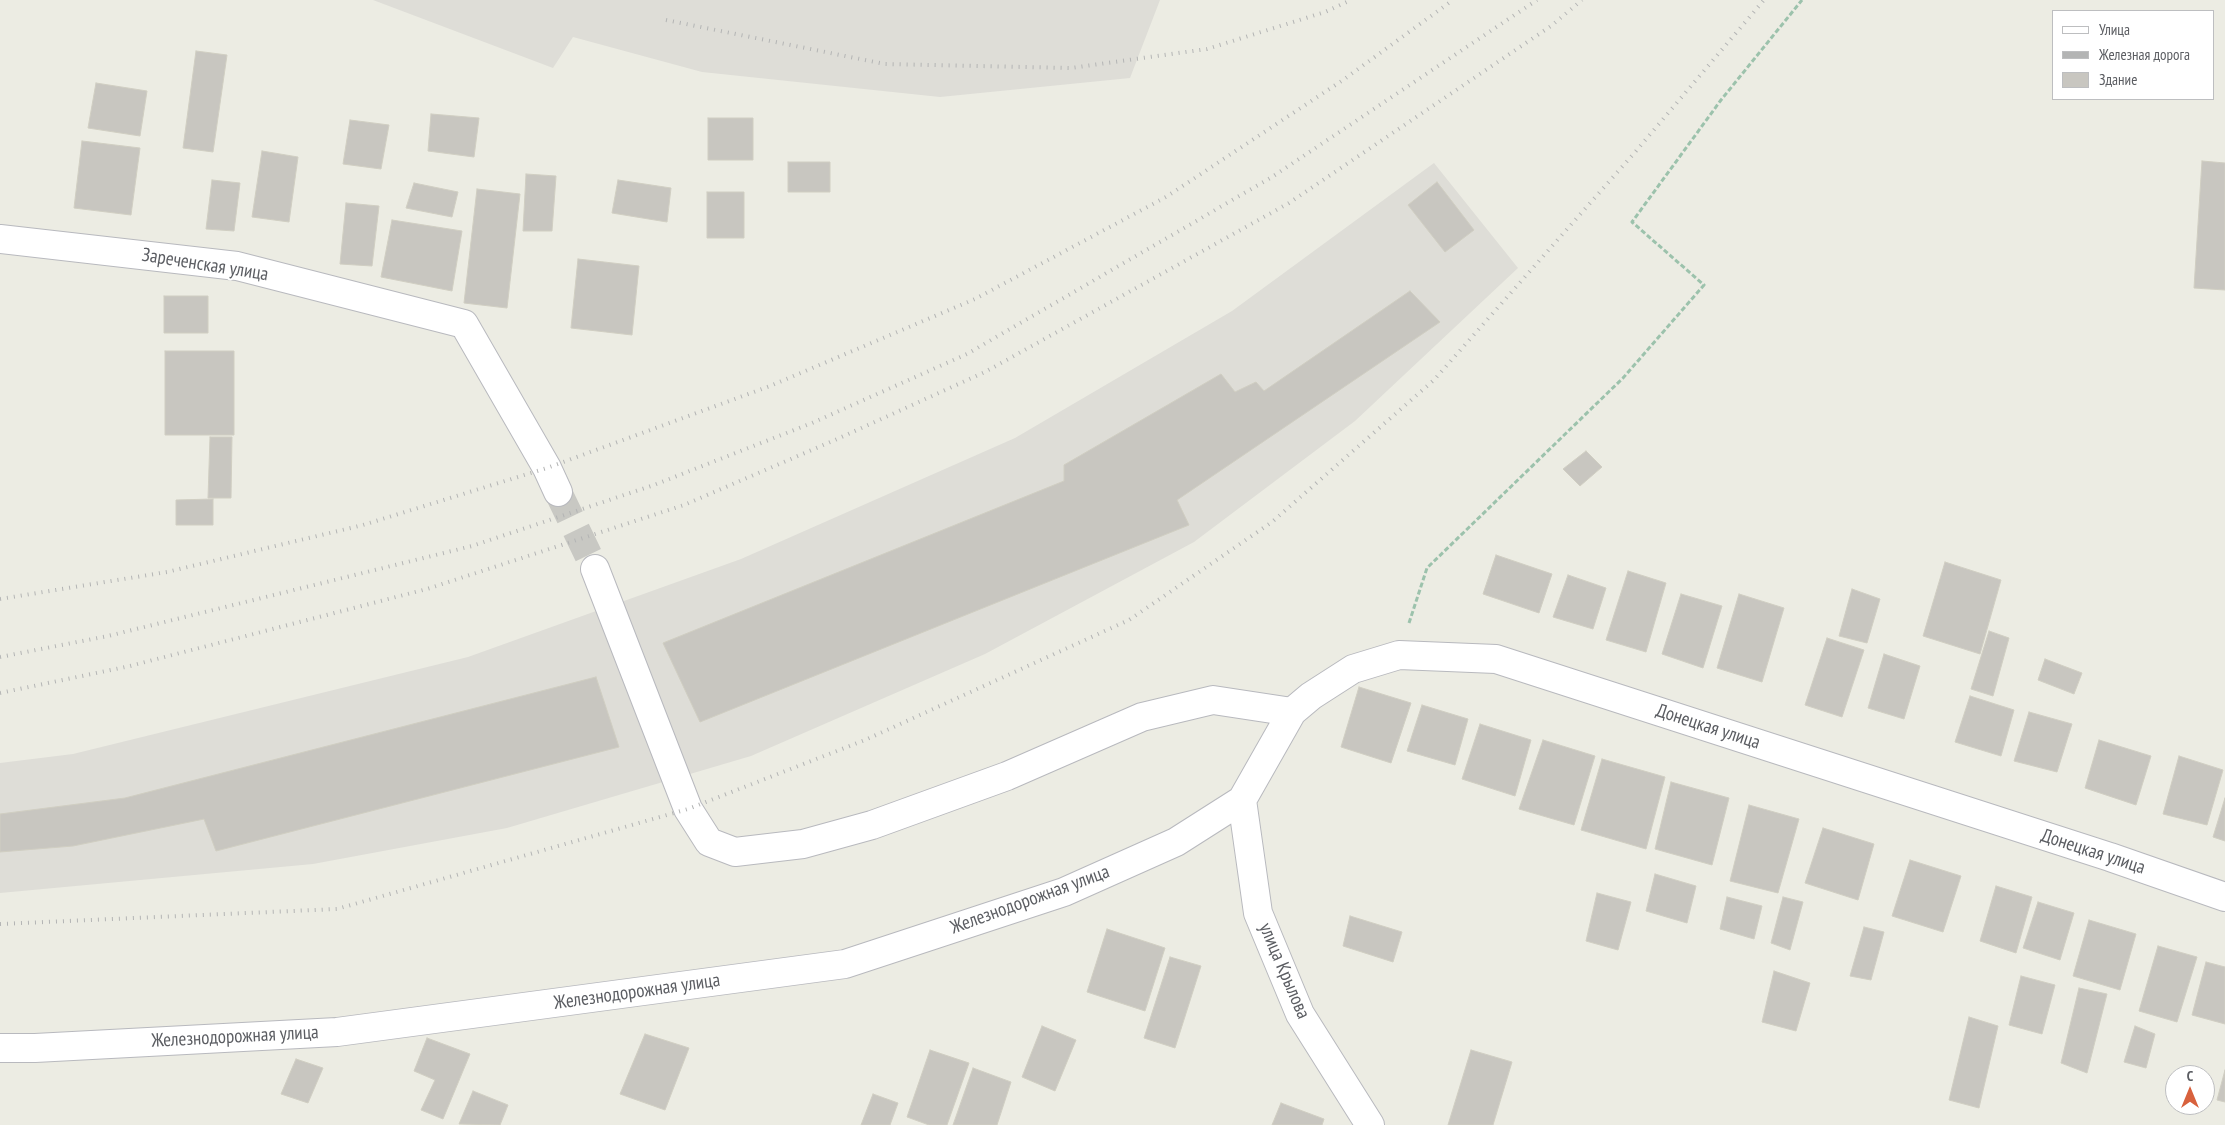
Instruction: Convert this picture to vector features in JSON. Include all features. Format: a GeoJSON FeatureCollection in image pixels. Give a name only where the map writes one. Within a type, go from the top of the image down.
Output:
{"type":"FeatureCollection","features":[{"type":"Feature","properties":{"kind":"street","name":"Зареченская улица"},"geometry":{"type":"LineString","coordinates":[[0,239],[237,266],[464,324],[547,468],[558,492]]}},
{"type":"Feature","properties":{"kind":"street"},"geometry":{"type":"LineString","coordinates":[[595,569],[688,810],[708,842],[735,852],[804,844],[872,825],[1007,776],[1142,717],[1212,700],[1292,712]]}},
{"type":"Feature","properties":{"kind":"street","name":"Донецкая улица"},"geometry":{"type":"LineString","coordinates":[[1242,800],[1292,712],[1311,696],[1353,669],[1399,655],[1496,658],[2101,854],[2225,897]]}},
{"type":"Feature","properties":{"kind":"street","name":"Железнодорожная улица"},"geometry":{"type":"LineString","coordinates":[[0,1048],[35,1048],[337,1032],[845,964],[1064,892],[1176,842],[1242,800]]}},
{"type":"Feature","properties":{"kind":"street","name":"улица Крылова"},"geometry":{"type":"LineString","coordinates":[[1242,800],[1258,913],[1300,1014],[1370,1125]]}},
{"type":"Feature","properties":{"kind":"path"},"geometry":{"type":"LineString","coordinates":[[1399,655],[1428,568],[1623,378],[1704,285],[1632,222],[1721,100],[1802,0]]}},
{"type":"Feature","properties":{"kind":"shaded area"},"geometry":{"type":"Polygon","coordinates":[[[373,0],[1160,0],[1130,78],[940,97],[702,72],[573,37],[553,68],[373,0]]]}},
{"type":"Feature","properties":{"kind":"shaded area"},"geometry":{"type":"Polygon","coordinates":[[[1434,163],[1518,268],[1355,421],[1194,542],[985,654],[751,756],[507,828],[313,864],[0,893],[0,763],[73,754],[468,657],[741,559],[1015,438],[1232,311],[1434,163]]]}},
{"type":"Feature","properties":{"kind":"building"},"geometry":{"type":"Polygon","coordinates":[[[196,51],[227,55],[213,152],[183,148],[196,51]]]}},
{"type":"Feature","properties":{"kind":"building"},"geometry":{"type":"Polygon","coordinates":[[[96,83],[147,91],[140,136],[88,128],[96,83]]]}},
{"type":"Feature","properties":{"kind":"building"},"geometry":{"type":"Polygon","coordinates":[[[431,114],[479,118],[474,157],[428,151],[431,114]]]}},
{"type":"Feature","properties":{"kind":"building"},"geometry":{"type":"Polygon","coordinates":[[[708,118],[753,118],[753,160],[708,160],[708,118]]]}},
{"type":"Feature","properties":{"kind":"building"},"geometry":{"type":"Polygon","coordinates":[[[350,120],[389,125],[381,169],[343,164],[350,120]]]}},
{"type":"Feature","properties":{"kind":"building"},"geometry":{"type":"Polygon","coordinates":[[[82,141],[140,148],[131,215],[74,208],[82,141]]]}},
{"type":"Feature","properties":{"kind":"building"},"geometry":{"type":"Polygon","coordinates":[[[262,151],[298,157],[289,222],[252,217],[262,151]]]}},
{"type":"Feature","properties":{"kind":"building"},"geometry":{"type":"Polygon","coordinates":[[[2202,161],[2225,163],[2225,290],[2194,288],[2202,161]]]}},
{"type":"Feature","properties":{"kind":"building"},"geometry":{"type":"Polygon","coordinates":[[[788,162],[830,162],[830,192],[788,192],[788,162]]]}},
{"type":"Feature","properties":{"kind":"building"},"geometry":{"type":"Polygon","coordinates":[[[526,174],[556,176],[552,231],[523,231],[526,174]]]}},
{"type":"Feature","properties":{"kind":"building"},"geometry":{"type":"Polygon","coordinates":[[[212,180],[240,183],[234,231],[206,229],[212,180]]]}},
{"type":"Feature","properties":{"kind":"building"},"geometry":{"type":"Polygon","coordinates":[[[618,180],[671,188],[667,222],[612,213],[618,180]]]}},
{"type":"Feature","properties":{"kind":"building"},"geometry":{"type":"Polygon","coordinates":[[[1437,182],[1474,230],[1445,252],[1408,205],[1437,182]]]}},
{"type":"Feature","properties":{"kind":"building"},"geometry":{"type":"Polygon","coordinates":[[[414,183],[458,192],[452,217],[406,208],[414,183]]]}},
{"type":"Feature","properties":{"kind":"building"},"geometry":{"type":"Polygon","coordinates":[[[477,189],[520,194],[507,308],[464,303],[477,189]]]}},
{"type":"Feature","properties":{"kind":"building"},"geometry":{"type":"Polygon","coordinates":[[[707,192],[744,192],[744,238],[707,238],[707,192]]]}},
{"type":"Feature","properties":{"kind":"building"},"geometry":{"type":"Polygon","coordinates":[[[346,203],[379,206],[372,266],[340,264],[346,203]]]}},
{"type":"Feature","properties":{"kind":"building"},"geometry":{"type":"Polygon","coordinates":[[[392,220],[462,231],[452,291],[381,277],[392,220]]]}},
{"type":"Feature","properties":{"kind":"building"},"geometry":{"type":"Polygon","coordinates":[[[578,259],[639,266],[632,335],[571,328],[578,259]]]}},
{"type":"Feature","properties":{"kind":"building"},"geometry":{"type":"Polygon","coordinates":[[[1410,291],[1440,322],[1177,500],[1189,525],[700,722],[663,643],[1064,481],[1064,465],[1221,374],[1235,392],[1256,382],[1264,391],[1410,291]]]}},
{"type":"Feature","properties":{"kind":"building"},"geometry":{"type":"Polygon","coordinates":[[[164,296],[208,296],[208,333],[164,333],[164,296]]]}},
{"type":"Feature","properties":{"kind":"building"},"geometry":{"type":"Polygon","coordinates":[[[165,351],[234,351],[234,435],[165,435],[165,351]]]}},
{"type":"Feature","properties":{"kind":"building"},"geometry":{"type":"Polygon","coordinates":[[[210,437],[232,437],[231,498],[208,498],[210,437]]]}},
{"type":"Feature","properties":{"kind":"building"},"geometry":{"type":"Polygon","coordinates":[[[1586,451],[1602,467],[1580,486],[1563,469],[1586,451]]]}},
{"type":"Feature","properties":{"kind":"building"},"geometry":{"type":"Polygon","coordinates":[[[213,499],[213,525],[176,525],[176,500],[213,499]]]}},
{"type":"Feature","properties":{"kind":"building"},"geometry":{"type":"Polygon","coordinates":[[[1496,555],[1552,574],[1539,613],[1483,594],[1496,555]]]}},
{"type":"Feature","properties":{"kind":"building"},"geometry":{"type":"Polygon","coordinates":[[[1945,562],[2001,580],[1980,654],[1923,636],[1945,562]]]}},
{"type":"Feature","properties":{"kind":"building"},"geometry":{"type":"Polygon","coordinates":[[[1628,571],[1666,583],[1646,652],[1606,640],[1628,571]]]}},
{"type":"Feature","properties":{"kind":"building"},"geometry":{"type":"Polygon","coordinates":[[[1568,575],[1606,588],[1593,629],[1553,617],[1568,575]]]}},
{"type":"Feature","properties":{"kind":"building"},"geometry":{"type":"Polygon","coordinates":[[[1852,589],[1880,599],[1867,643],[1839,636],[1852,589]]]}},
{"type":"Feature","properties":{"kind":"building"},"geometry":{"type":"Polygon","coordinates":[[[1681,594],[1722,606],[1703,668],[1662,654],[1681,594]]]}},
{"type":"Feature","properties":{"kind":"building"},"geometry":{"type":"Polygon","coordinates":[[[1739,594],[1784,608],[1762,682],[1717,668],[1739,594]]]}},
{"type":"Feature","properties":{"kind":"building"},"geometry":{"type":"Polygon","coordinates":[[[1989,631],[2009,638],[1993,696],[1971,689],[1989,631]]]}},
{"type":"Feature","properties":{"kind":"building"},"geometry":{"type":"Polygon","coordinates":[[[1827,638],[1864,650],[1842,717],[1805,705],[1827,638]]]}},
{"type":"Feature","properties":{"kind":"building"},"geometry":{"type":"Polygon","coordinates":[[[1884,654],[1920,666],[1904,719],[1868,708],[1884,654]]]}},
{"type":"Feature","properties":{"kind":"building"},"geometry":{"type":"Polygon","coordinates":[[[2045,659],[2082,673],[2074,694],[2038,680],[2045,659]]]}},
{"type":"Feature","properties":{"kind":"building"},"geometry":{"type":"Polygon","coordinates":[[[596,677],[619,747],[216,851],[204,819],[73,846],[0,852],[0,814],[125,798],[596,677]]]}},
{"type":"Feature","properties":{"kind":"building"},"geometry":{"type":"Polygon","coordinates":[[[1359,687],[1411,703],[1391,763],[1341,747],[1359,687]]]}},
{"type":"Feature","properties":{"kind":"building"},"geometry":{"type":"Polygon","coordinates":[[[1970,696],[2014,710],[2001,756],[1955,742],[1970,696]]]}},
{"type":"Feature","properties":{"kind":"building"},"geometry":{"type":"Polygon","coordinates":[[[1422,705],[1468,719],[1455,765],[1407,751],[1422,705]]]}},
{"type":"Feature","properties":{"kind":"building"},"geometry":{"type":"Polygon","coordinates":[[[2029,712],[2072,724],[2057,772],[2014,761],[2029,712]]]}},
{"type":"Feature","properties":{"kind":"building"},"geometry":{"type":"Polygon","coordinates":[[[1480,724],[1531,740],[1515,796],[1462,779],[1480,724]]]}},
{"type":"Feature","properties":{"kind":"building"},"geometry":{"type":"Polygon","coordinates":[[[1543,740],[1595,756],[1574,825],[1519,809],[1543,740]]]}},
{"type":"Feature","properties":{"kind":"building"},"geometry":{"type":"Polygon","coordinates":[[[2099,740],[2151,756],[2136,805],[2085,788],[2099,740]]]}},
{"type":"Feature","properties":{"kind":"building"},"geometry":{"type":"Polygon","coordinates":[[[2179,756],[2223,770],[2207,825],[2163,814],[2179,756]]]}},
{"type":"Feature","properties":{"kind":"building"},"geometry":{"type":"Polygon","coordinates":[[[1602,759],[1665,777],[1646,849],[1581,830],[1602,759]]]}},
{"type":"Feature","properties":{"kind":"building"},"geometry":{"type":"Polygon","coordinates":[[[1671,782],[1729,798],[1712,865],[1655,849],[1671,782]]]}},
{"type":"Feature","properties":{"kind":"building"},"geometry":{"type":"Polygon","coordinates":[[[2225,798],[2225,841],[2213,837],[2225,798]]]}},
{"type":"Feature","properties":{"kind":"building"},"geometry":{"type":"Polygon","coordinates":[[[1749,805],[1799,819],[1778,893],[1730,881],[1749,805]]]}},
{"type":"Feature","properties":{"kind":"building"},"geometry":{"type":"Polygon","coordinates":[[[1823,828],[1874,844],[1858,900],[1805,883],[1823,828]]]}},
{"type":"Feature","properties":{"kind":"building"},"geometry":{"type":"Polygon","coordinates":[[[1910,860],[1961,876],[1943,932],[1892,916],[1910,860]]]}},
{"type":"Feature","properties":{"kind":"building"},"geometry":{"type":"Polygon","coordinates":[[[1655,874],[1696,886],[1687,923],[1646,911],[1655,874]]]}},
{"type":"Feature","properties":{"kind":"building"},"geometry":{"type":"Polygon","coordinates":[[[1996,886],[2032,897],[2016,953],[1980,941],[1996,886]]]}},
{"type":"Feature","properties":{"kind":"building"},"geometry":{"type":"Polygon","coordinates":[[[1597,893],[1631,902],[1618,950],[1586,941],[1597,893]]]}},
{"type":"Feature","properties":{"kind":"building"},"geometry":{"type":"Polygon","coordinates":[[[1727,897],[1762,906],[1754,939],[1720,929],[1727,897]]]}},
{"type":"Feature","properties":{"kind":"building"},"geometry":{"type":"Polygon","coordinates":[[[1783,897],[1803,902],[1790,950],[1771,943],[1783,897]]]}},
{"type":"Feature","properties":{"kind":"building"},"geometry":{"type":"Polygon","coordinates":[[[2038,902],[2074,913],[2060,960],[2023,948],[2038,902]]]}},
{"type":"Feature","properties":{"kind":"building"},"geometry":{"type":"Polygon","coordinates":[[[1350,916],[1402,932],[1393,962],[1343,946],[1350,916]]]}},
{"type":"Feature","properties":{"kind":"building"},"geometry":{"type":"Polygon","coordinates":[[[2089,920],[2136,934],[2120,990],[2073,976],[2089,920]]]}},
{"type":"Feature","properties":{"kind":"building"},"geometry":{"type":"Polygon","coordinates":[[[1864,927],[1884,932],[1871,980],[1850,976],[1864,927]]]}},
{"type":"Feature","properties":{"kind":"building"},"geometry":{"type":"Polygon","coordinates":[[[1107,929],[1165,948],[1145,1011],[1087,992],[1107,929]]]}},
{"type":"Feature","properties":{"kind":"building"},"geometry":{"type":"Polygon","coordinates":[[[2158,946],[2197,957],[2177,1022],[2139,1011],[2158,946]]]}},
{"type":"Feature","properties":{"kind":"building"},"geometry":{"type":"Polygon","coordinates":[[[1170,957],[1201,966],[1175,1048],[1144,1038],[1170,957]]]}},
{"type":"Feature","properties":{"kind":"building"},"geometry":{"type":"Polygon","coordinates":[[[2206,962],[2225,967],[2225,1024],[2192,1015],[2206,962]]]}},
{"type":"Feature","properties":{"kind":"building"},"geometry":{"type":"Polygon","coordinates":[[[1774,971],[1810,983],[1796,1031],[1762,1022],[1774,971]]]}},
{"type":"Feature","properties":{"kind":"building"},"geometry":{"type":"Polygon","coordinates":[[[2021,976],[2055,985],[2042,1034],[2009,1025],[2021,976]]]}},
{"type":"Feature","properties":{"kind":"building"},"geometry":{"type":"Polygon","coordinates":[[[2079,988],[2107,994],[2087,1073],[2061,1063],[2079,988]]]}},
{"type":"Feature","properties":{"kind":"building"},"geometry":{"type":"Polygon","coordinates":[[[1969,1017],[1998,1026],[1979,1108],[1949,1100],[1969,1017]]]}},
{"type":"Feature","properties":{"kind":"building"},"geometry":{"type":"Polygon","coordinates":[[[1042,1026],[1076,1040],[1055,1091],[1022,1077],[1042,1026]]]}},
{"type":"Feature","properties":{"kind":"building"},"geometry":{"type":"Polygon","coordinates":[[[2135,1026],[2155,1034],[2146,1068],[2124,1062],[2135,1026]]]}},
{"type":"Feature","properties":{"kind":"building"},"geometry":{"type":"Polygon","coordinates":[[[645,1034],[689,1048],[665,1110],[620,1094],[645,1034]]]}},
{"type":"Feature","properties":{"kind":"building"},"geometry":{"type":"Polygon","coordinates":[[[427,1038],[470,1054],[443,1119],[421,1110],[435,1080],[414,1071],[427,1038]]]}},
{"type":"Feature","properties":{"kind":"building"},"geometry":{"type":"Polygon","coordinates":[[[930,1050],[969,1063],[947,1125],[929,1125],[907,1117],[930,1050]]]}},
{"type":"Feature","properties":{"kind":"building"},"geometry":{"type":"Polygon","coordinates":[[[1471,1050],[1512,1062],[1493,1125],[1448,1125],[1471,1050]]]}},
{"type":"Feature","properties":{"kind":"building"},"geometry":{"type":"Polygon","coordinates":[[[296,1059],[323,1068],[308,1103],[281,1094],[296,1059]]]}},
{"type":"Feature","properties":{"kind":"building"},"geometry":{"type":"Polygon","coordinates":[[[973,1068],[1011,1082],[997,1125],[953,1125],[973,1068]]]}},
{"type":"Feature","properties":{"kind":"building"},"geometry":{"type":"Polygon","coordinates":[[[2225,1070],[2225,1102],[2217,1100],[2225,1070]]]}},
{"type":"Feature","properties":{"kind":"building"},"geometry":{"type":"Polygon","coordinates":[[[473,1091],[508,1105],[500,1125],[459,1124],[473,1091]]]}},
{"type":"Feature","properties":{"kind":"building"},"geometry":{"type":"Polygon","coordinates":[[[873,1094],[898,1103],[890,1125],[861,1125],[873,1094]]]}},
{"type":"Feature","properties":{"kind":"building"},"geometry":{"type":"Polygon","coordinates":[[[1281,1103],[1324,1119],[1322,1125],[1272,1125],[1281,1103]]]}},
{"type":"Feature","properties":{"kind":"tunnel"},"geometry":{"type":"LineString","coordinates":[[558,492],[595,569]]}},
{"type":"Feature","properties":{"kind":"railway"},"geometry":{"type":"LineString","coordinates":[[666,20],[885,64],[1071,68],[1207,49],[1325,12],[1351,0]]}},
{"type":"Feature","properties":{"kind":"railway"},"geometry":{"type":"LineString","coordinates":[[0,599],[167,572],[363,525],[547,468],[770,386],[975,299],[1166,197],[1343,80],[1453,0]]}},
{"type":"Feature","properties":{"kind":"railway"},"geometry":{"type":"LineString","coordinates":[[0,657],[108,636],[472,546],[654,485],[812,423],[967,354],[1272,177],[1537,0]]}},
{"type":"Feature","properties":{"kind":"railway"},"geometry":{"type":"LineString","coordinates":[[0,693],[130,666],[427,589],[684,505],[835,440],[985,372],[1289,203],[1551,26],[1582,0]]}},
{"type":"Feature","properties":{"kind":"railway"},"geometry":{"type":"LineString","coordinates":[[0,924],[337,909],[688,809],[865,740],[1129,620],[1272,522],[1434,380],[1636,151],[1764,0]]}}]}
